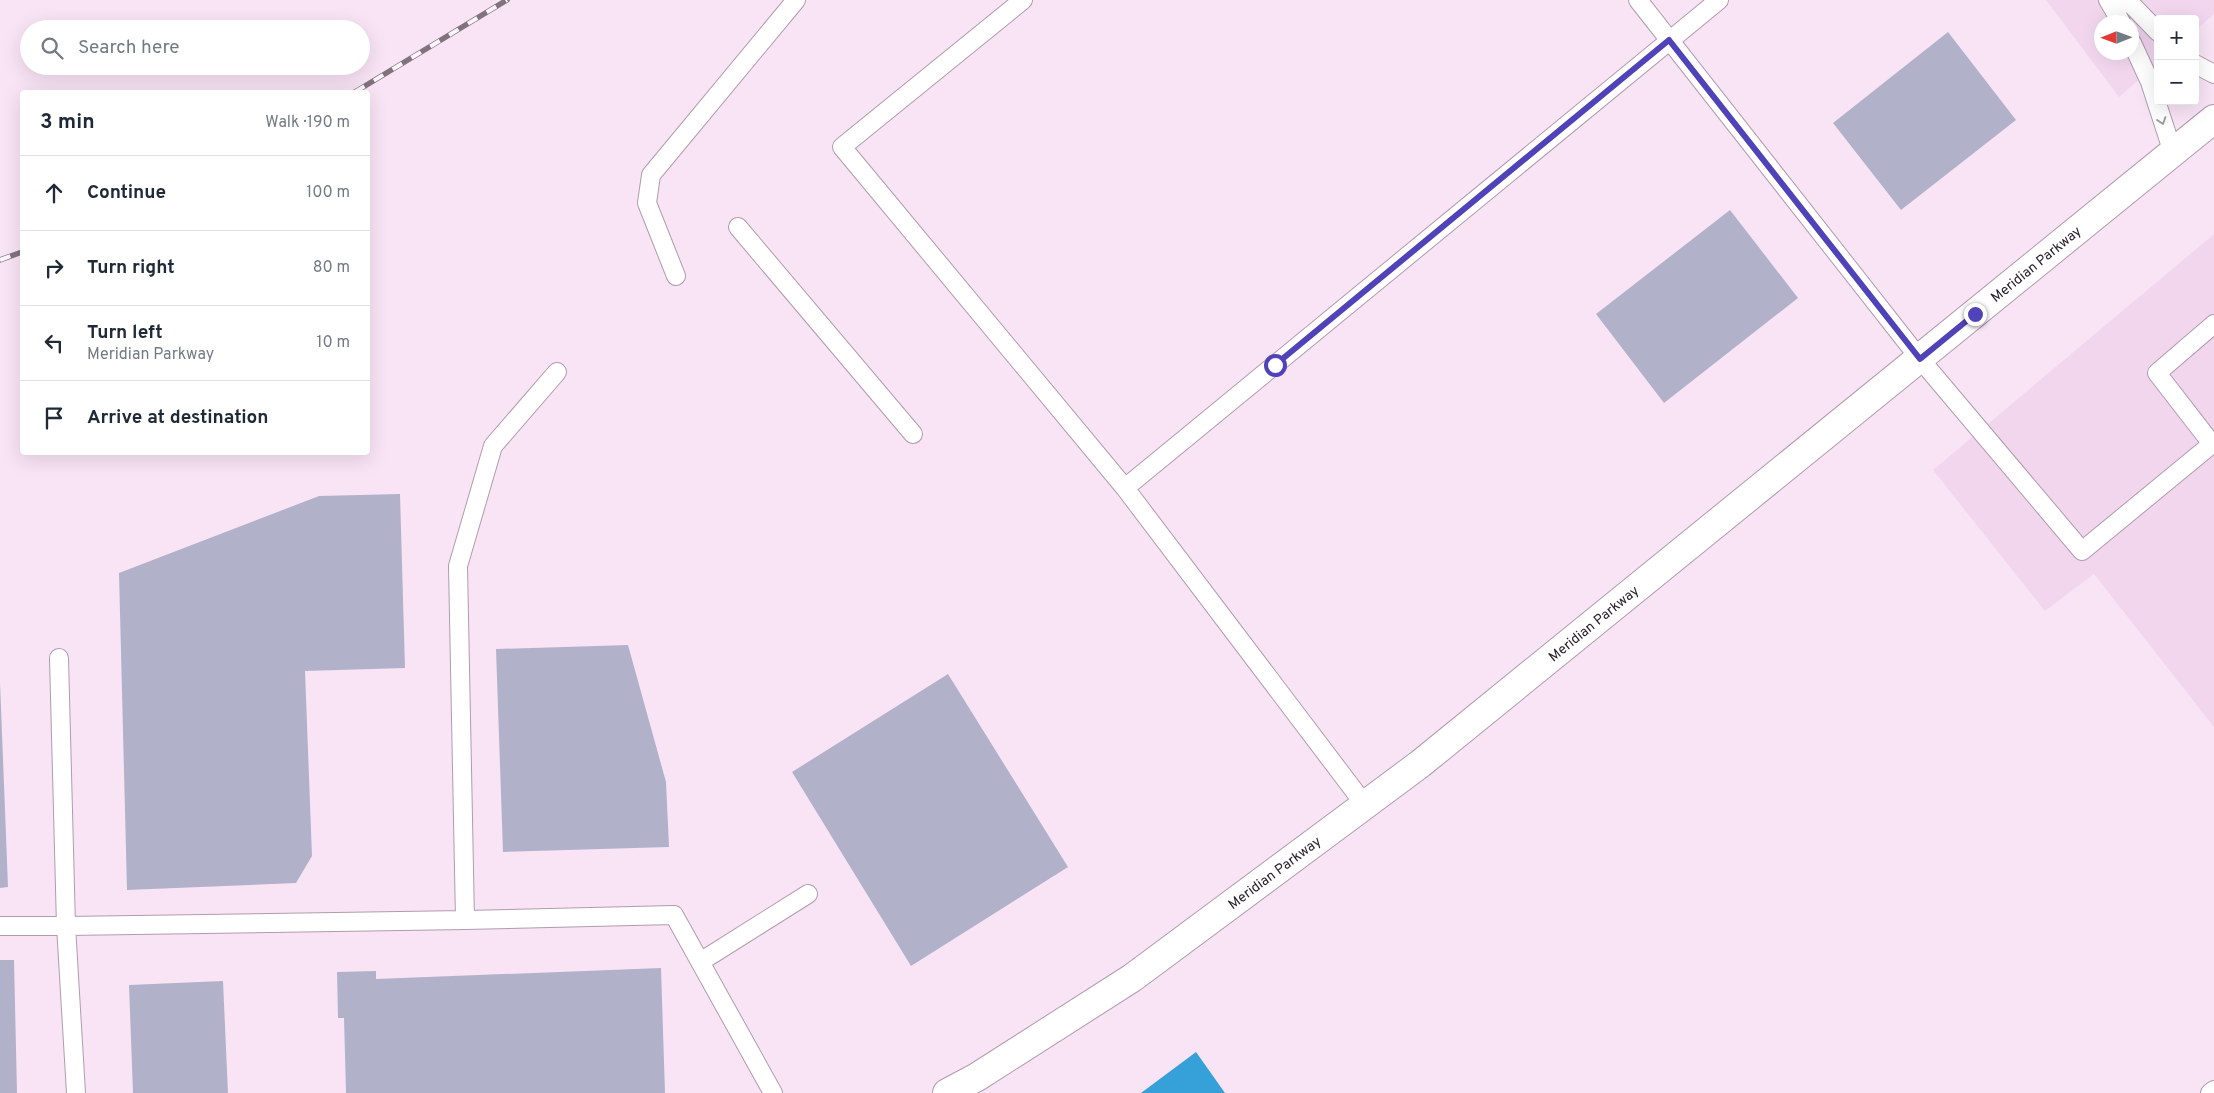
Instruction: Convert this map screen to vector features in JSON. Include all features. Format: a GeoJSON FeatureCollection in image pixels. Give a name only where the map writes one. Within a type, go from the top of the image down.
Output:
{"type":"FeatureCollection","features":[{"type":"Feature","properties":{"kind":"main road","name":"Meridian Parkway"},"geometry":{"type":"LineString","coordinates":[[947,1093],[977,1078],[1132,978],[1428,757],[2214,119]]}},
{"type":"Feature","properties":{"kind":"lane"},"geometry":{"type":"LineString","coordinates":[[676,276],[647,203],[651,175],[796,0]]}},
{"type":"Feature","properties":{"kind":"lane"},"geometry":{"type":"LineString","coordinates":[[1023,0],[842,147],[1125,488],[1364,805]]}},
{"type":"Feature","properties":{"kind":"lane"},"geometry":{"type":"LineString","coordinates":[[1638,0],[1920,359],[2082,551],[2213,444],[2158,373],[2214,324]]}},
{"type":"Feature","properties":{"kind":"lane"},"geometry":{"type":"LineString","coordinates":[[1125,488],[1719,0]]}},
{"type":"Feature","properties":{"kind":"lane"},"geometry":{"type":"LineString","coordinates":[[2108,0],[2118,15]]}},
{"type":"Feature","properties":{"kind":"lane"},"geometry":{"type":"LineString","coordinates":[[2118,0],[2132,5],[2154,28]]}},
{"type":"Feature","properties":{"kind":"lane"},"geometry":{"type":"LineString","coordinates":[[2139,58],[2150,82],[2173,153]]}},
{"type":"Feature","properties":{"kind":"lane"},"geometry":{"type":"LineString","coordinates":[[2199,66],[2214,74]]}},
{"type":"Feature","properties":{"kind":"lane"},"geometry":{"type":"LineString","coordinates":[[738,227],[912,434]]}},
{"type":"Feature","properties":{"kind":"lane"},"geometry":{"type":"LineString","coordinates":[[465,920],[458,566],[493,446],[557,372]]}},
{"type":"Feature","properties":{"kind":"lane"},"geometry":{"type":"LineString","coordinates":[[59,658],[66,926],[76,1093]]}},
{"type":"Feature","properties":{"kind":"lane"},"geometry":{"type":"LineString","coordinates":[[700,962],[808,894]]}},
{"type":"Feature","properties":{"kind":"lane"},"geometry":{"type":"LineString","coordinates":[[0,926],[465,920],[674,914],[773,1093]]}},
{"type":"Feature","properties":{"kind":"lane"},"geometry":{"type":"LineString","coordinates":[[2210,1093],[2214,1090]]}},
{"type":"Feature","properties":{"kind":"shaded area"},"geometry":{"type":"Polygon","coordinates":[[[2046,0],[2214,0],[2214,14],[2199,27],[2199,15],[2154,15],[2154,66],[2119,97],[2046,0]]]}},
{"type":"Feature","properties":{"kind":"shaded area"},"geometry":{"type":"Polygon","coordinates":[[[2214,234],[2214,727],[2094,574],[2045,611],[1933,470],[2214,234]]]}},
{"type":"Feature","properties":{"kind":"water"},"geometry":{"type":"Polygon","coordinates":[[[1196,1052],[1225,1093],[1141,1093],[1196,1052]]]}},
{"type":"Feature","properties":{"kind":"building"},"geometry":{"type":"Polygon","coordinates":[[[1948,32],[2016,120],[1901,210],[1833,123],[1948,32]]]}},
{"type":"Feature","properties":{"kind":"building"},"geometry":{"type":"Polygon","coordinates":[[[1730,210],[1798,298],[1664,403],[1596,314],[1730,210]]]}},
{"type":"Feature","properties":{"kind":"building"},"geometry":{"type":"Polygon","coordinates":[[[400,494],[405,668],[305,671],[312,856],[296,883],[127,890],[119,573],[319,496],[400,494]]]}},
{"type":"Feature","properties":{"kind":"building"},"geometry":{"type":"Polygon","coordinates":[[[628,645],[666,782],[669,847],[503,852],[496,649],[628,645]]]}},
{"type":"Feature","properties":{"kind":"building"},"geometry":{"type":"Polygon","coordinates":[[[948,674],[1068,867],[911,966],[792,772],[948,674]]]}},
{"type":"Feature","properties":{"kind":"building"},"geometry":{"type":"Polygon","coordinates":[[[0,682],[8,887],[0,888],[0,682]]]}},
{"type":"Feature","properties":{"kind":"building"},"geometry":{"type":"Polygon","coordinates":[[[0,960],[14,960],[17,1093],[0,1093],[0,960]]]}},
{"type":"Feature","properties":{"kind":"building"},"geometry":{"type":"Polygon","coordinates":[[[661,968],[665,1093],[346,1093],[344,1018],[338,1018],[337,972],[376,971],[376,979],[661,968]]]}},
{"type":"Feature","properties":{"kind":"building"},"geometry":{"type":"Polygon","coordinates":[[[223,981],[228,1093],[133,1093],[129,985],[223,981]]]}},
{"type":"Feature","properties":{"kind":"railway"},"geometry":{"type":"LineString","coordinates":[[358,90],[507,0]]}},
{"type":"Feature","properties":{"kind":"railway"},"geometry":{"type":"LineString","coordinates":[[0,260],[20,253]]}},
{"type":"Feature","properties":{"kind":"route"},"geometry":{"type":"LineString","coordinates":[[1275,365],[1669,40],[1920,359],[1975,314]]}}]}
